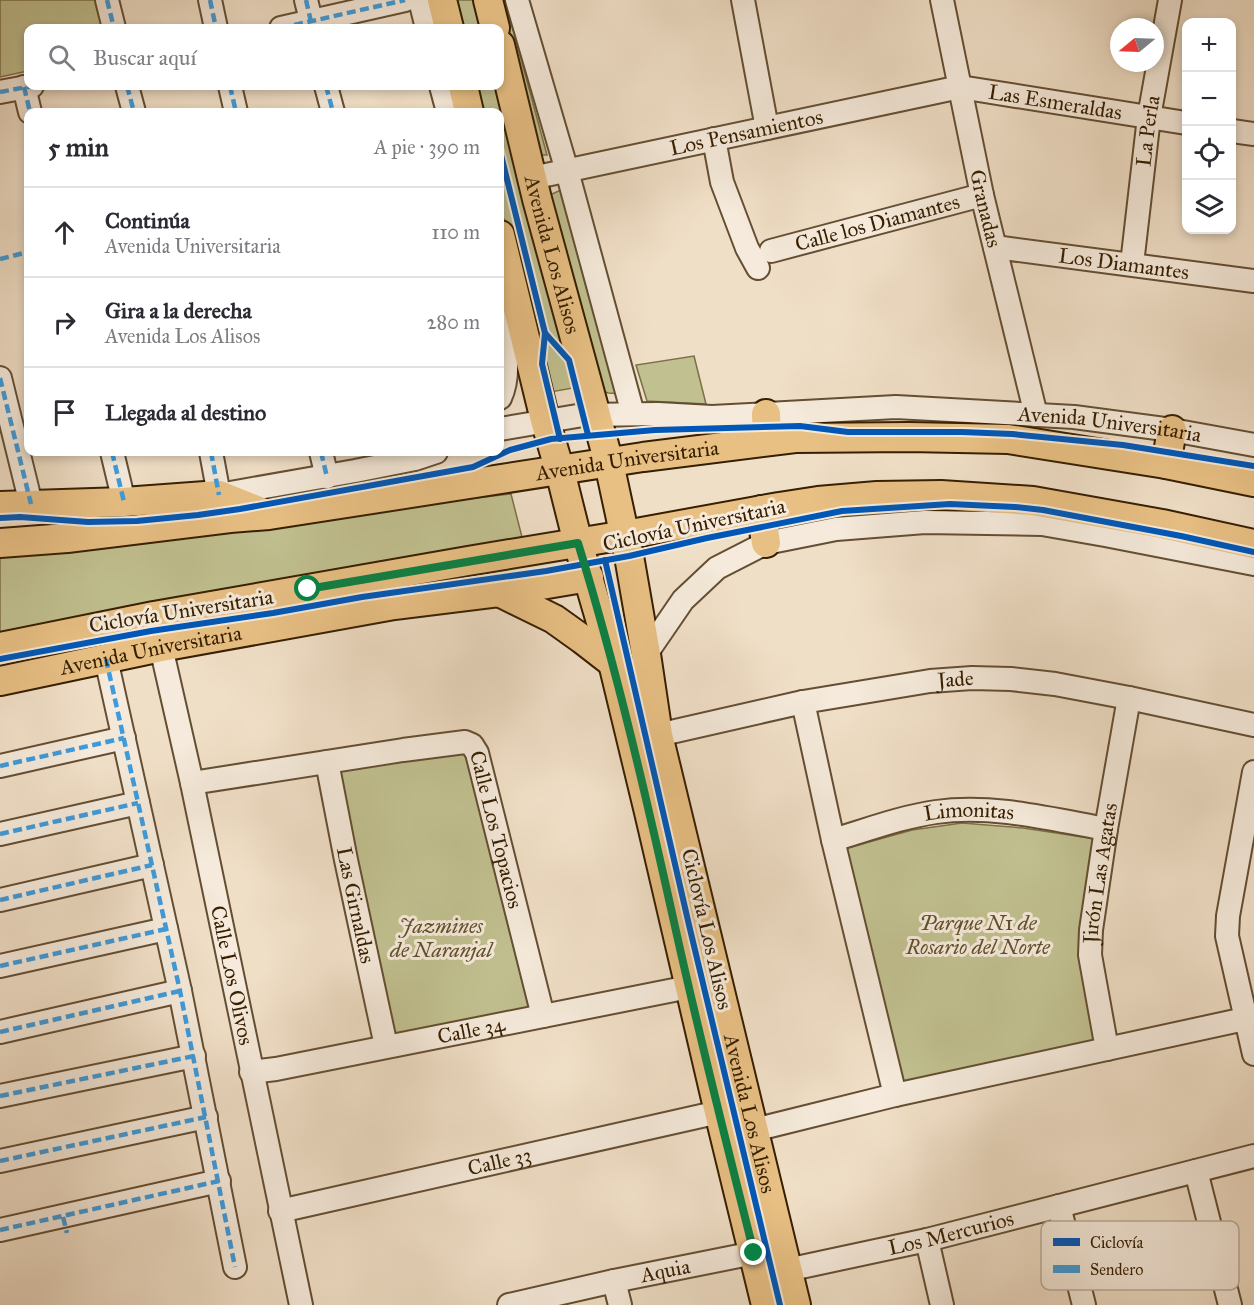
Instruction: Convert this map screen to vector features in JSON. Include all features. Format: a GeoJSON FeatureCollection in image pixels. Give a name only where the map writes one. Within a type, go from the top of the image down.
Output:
{"type":"FeatureCollection","features":[{"type":"Feature","properties":{"kind":"main road"},"geometry":{"type":"LineString","coordinates":[[442,0],[448,24]]}},
{"type":"Feature","properties":{"kind":"main road"},"geometry":{"type":"LineString","coordinates":[[489,0],[494,24]]}},
{"type":"Feature","properties":{"kind":"main road","name":"Avenida Los Alisos"},"geometry":{"type":"LineString","coordinates":[[504,62],[532,178],[609,463],[625,535],[658,735],[796,1305]]}},
{"type":"Feature","properties":{"kind":"main road"},"geometry":{"type":"LineString","coordinates":[[464,90],[469,108]]}},
{"type":"Feature","properties":{"kind":"main road","name":"Avenida Los Alisos"},"geometry":{"type":"LineString","coordinates":[[504,251],[545,420],[613,663],[718,1112],[766,1305]]}},
{"type":"Feature","properties":{"kind":"main road","name":"Avenida Universitaria"},"geometry":{"type":"LineString","coordinates":[[0,543],[68,538],[269,515],[609,463],[767,428],[807,438],[1008,439],[1166,464],[1254,482]]}},
{"type":"Feature","properties":{"kind":"main road"},"geometry":{"type":"LineString","coordinates":[[1166,464],[1172,430]]}},
{"type":"Feature","properties":{"kind":"main road"},"geometry":{"type":"LineString","coordinates":[[0,506],[124,502],[219,495],[269,515]]}},
{"type":"Feature","properties":{"kind":"main road","name":"Avenida Universitaria"},"geometry":{"type":"LineString","coordinates":[[0,647],[154,615],[761,510],[818,501],[877,496],[941,495],[1034,501],[1151,522],[1254,544]]}},
{"type":"Feature","properties":{"kind":"main road"},"geometry":{"type":"LineString","coordinates":[[761,510],[766,543]]}},
{"type":"Feature","properties":{"kind":"main road","name":"Avenida Universitaria"},"geometry":{"type":"LineString","coordinates":[[0,681],[160,647],[394,605],[499,592],[589,577]]}},
{"type":"Feature","properties":{"kind":"main road"},"geometry":{"type":"LineString","coordinates":[[245,632],[308,589]]}},
{"type":"Feature","properties":{"kind":"main road"},"geometry":{"type":"LineString","coordinates":[[499,592],[554,620],[613,663]]}},
{"type":"Feature","properties":{"kind":"main road"},"geometry":{"type":"LineString","coordinates":[[668,894],[695,887]]}},
{"type":"Feature","properties":{"kind":"main road"},"geometry":{"type":"LineString","coordinates":[[676,928],[703,921]]}},
{"type":"Feature","properties":{"kind":"street"},"geometry":{"type":"LineString","coordinates":[[107,0],[113,24]]}},
{"type":"Feature","properties":{"kind":"street"},"geometry":{"type":"LineString","coordinates":[[210,0],[215,24]]}},
{"type":"Feature","properties":{"kind":"street"},"geometry":{"type":"LineString","coordinates":[[292,24],[310,17],[405,0]]}},
{"type":"Feature","properties":{"kind":"street"},"geometry":{"type":"LineString","coordinates":[[420,0],[426,24]]}},
{"type":"Feature","properties":{"kind":"street","name":"Avenida Los Alisos"},"geometry":{"type":"LineString","coordinates":[[517,0],[567,171],[633,414]]}},
{"type":"Feature","properties":{"kind":"street"},"geometry":{"type":"LineString","coordinates":[[743,0],[767,128]]}},
{"type":"Feature","properties":{"kind":"street","name":"Granadas"},"geometry":{"type":"LineString","coordinates":[[942,0],[982,195],[1036,415]]}},
{"type":"Feature","properties":{"kind":"street","name":"La Perla"},"geometry":{"type":"LineString","coordinates":[[1132,264],[1165,1]]}},
{"type":"Feature","properties":{"kind":"street"},"geometry":{"type":"LineString","coordinates":[[0,92],[24,87]]}},
{"type":"Feature","properties":{"kind":"street","name":"Los Pensamientos"},"geometry":{"type":"LineString","coordinates":[[532,178],[960,87]]}},
{"type":"Feature","properties":{"kind":"street","name":"Las Esmeraldas"},"geometry":{"type":"LineString","coordinates":[[960,87],[1182,122]]}},
{"type":"Feature","properties":{"kind":"street"},"geometry":{"type":"LineString","coordinates":[[28,90],[30,108]]}},
{"type":"Feature","properties":{"kind":"street"},"geometry":{"type":"LineString","coordinates":[[128,90],[133,108]]}},
{"type":"Feature","properties":{"kind":"street"},"geometry":{"type":"LineString","coordinates":[[231,90],[235,108]]}},
{"type":"Feature","properties":{"kind":"street"},"geometry":{"type":"LineString","coordinates":[[327,90],[332,108]]}},
{"type":"Feature","properties":{"kind":"street"},"geometry":{"type":"LineString","coordinates":[[442,90],[447,108]]}},
{"type":"Feature","properties":{"kind":"street"},"geometry":{"type":"LineString","coordinates":[[1236,132],[1254,134]]}},
{"type":"Feature","properties":{"kind":"street","name":"Calle los Diamantes"},"geometry":{"type":"LineString","coordinates":[[714,140],[722,182],[747,248],[765,259],[982,195]]}},
{"type":"Feature","properties":{"kind":"street","name":"Los Diamantes"},"geometry":{"type":"LineString","coordinates":[[995,247],[1254,281]]}},
{"type":"Feature","properties":{"kind":"street"},"geometry":{"type":"LineString","coordinates":[[504,346],[507,364],[504,380]]}},
{"type":"Feature","properties":{"kind":"street"},"geometry":{"type":"LineString","coordinates":[[0,378],[31,504]]}},
{"type":"Feature","properties":{"kind":"street","name":"Avenida Universitaria"},"geometry":{"type":"LineString","coordinates":[[504,428],[583,415],[633,414],[712,417],[767,428],[896,407],[1074,417],[1172,430],[1254,445]]}},
{"type":"Feature","properties":{"kind":"street"},"geometry":{"type":"LineString","coordinates":[[113,456],[124,502]]}},
{"type":"Feature","properties":{"kind":"street"},"geometry":{"type":"LineString","coordinates":[[212,456],[219,495],[327,477],[425,456]]}},
{"type":"Feature","properties":{"kind":"street"},"geometry":{"type":"LineString","coordinates":[[322,456],[327,477]]}},
{"type":"Feature","properties":{"kind":"street"},"geometry":{"type":"LineString","coordinates":[[646,654],[683,600],[717,568],[766,543],[836,530],[925,522],[1042,524],[1254,564]]}},
{"type":"Feature","properties":{"kind":"street","name":"Calle Los Olivos"},"geometry":{"type":"LineString","coordinates":[[160,647],[192,783],[300,1305]]}},
{"type":"Feature","properties":{"kind":"street"},"geometry":{"type":"LineString","coordinates":[[106,659],[194,1056],[235,1267]]}},
{"type":"Feature","properties":{"kind":"street","name":"Jade"},"geometry":{"type":"LineString","coordinates":[[658,735],[803,702],[930,681],[972,678],[1011,679],[1055,684],[1254,725]]}},
{"type":"Feature","properties":{"kind":"street","name":"Jirón Las Agatas"},"geometry":{"type":"LineString","coordinates":[[1107,1049],[1090,955],[1091,930],[1129,698]]}},
{"type":"Feature","properties":{"kind":"street"},"geometry":{"type":"LineString","coordinates":[[803,702],[833,840],[895,1095]]}},
{"type":"Feature","properties":{"kind":"street"},"geometry":{"type":"LineString","coordinates":[[0,766],[124,738]]}},
{"type":"Feature","properties":{"kind":"street","name":"Calle Los Topacios"},"geometry":{"type":"LineString","coordinates":[[192,783],[465,742],[472,745],[477,753],[543,1016]]}},
{"type":"Feature","properties":{"kind":"street","name":"Las Girnaldas"},"geometry":{"type":"LineString","coordinates":[[327,762],[386,1046]]}},
{"type":"Feature","properties":{"kind":"street"},"geometry":{"type":"LineString","coordinates":[[1254,772],[1228,916],[1227,936],[1250,1018],[1254,1054]]}},
{"type":"Feature","properties":{"kind":"street"},"geometry":{"type":"LineString","coordinates":[[0,834],[138,803]]}},
{"type":"Feature","properties":{"kind":"street","name":"Limonitas"},"geometry":{"type":"LineString","coordinates":[[833,840],[913,816],[968,810],[1034,816],[1106,829]]}},
{"type":"Feature","properties":{"kind":"street"},"geometry":{"type":"LineString","coordinates":[[0,900],[152,866]]}},
{"type":"Feature","properties":{"kind":"street"},"geometry":{"type":"LineString","coordinates":[[0,966],[166,929]]}},
{"type":"Feature","properties":{"kind":"street","name":"Calle 34"},"geometry":{"type":"LineString","coordinates":[[251,1072],[276,1069],[689,987]]}},
{"type":"Feature","properties":{"kind":"street"},"geometry":{"type":"LineString","coordinates":[[0,1032],[180,991]]}},
{"type":"Feature","properties":{"kind":"street"},"geometry":{"type":"LineString","coordinates":[[754,1130],[895,1095],[1250,1018]]}},
{"type":"Feature","properties":{"kind":"street"},"geometry":{"type":"LineString","coordinates":[[0,1096],[194,1056]]}},
{"type":"Feature","properties":{"kind":"street","name":"Calle 33"},"geometry":{"type":"LineString","coordinates":[[280,1211],[718,1112]]}},
{"type":"Feature","properties":{"kind":"street"},"geometry":{"type":"LineString","coordinates":[[0,1161],[206,1117]]}},
{"type":"Feature","properties":{"kind":"street","name":"Los Mercurios"},"geometry":{"type":"LineString","coordinates":[[787,1270],[927,1240],[1254,1156]]}},
{"type":"Feature","properties":{"kind":"street"},"geometry":{"type":"LineString","coordinates":[[1196,1171],[1209,1221]]}},
{"type":"Feature","properties":{"kind":"street"},"geometry":{"type":"LineString","coordinates":[[0,1230],[219,1182]]}},
{"type":"Feature","properties":{"kind":"street"},"geometry":{"type":"LineString","coordinates":[[1059,1206],[1063,1221]]}},
{"type":"Feature","properties":{"kind":"street"},"geometry":{"type":"LineString","coordinates":[[927,1240],[942,1305]]}},
{"type":"Feature","properties":{"kind":"street","name":"Aquia"},"geometry":{"type":"LineString","coordinates":[[509,1305],[754,1253]]}},
{"type":"Feature","properties":{"kind":"street"},"geometry":{"type":"LineString","coordinates":[[615,1281],[620,1305]]}},
{"type":"Feature","properties":{"kind":"street"},"geometry":{"type":"LineString","coordinates":[[1080,1290],[1084,1305]]}},
{"type":"Feature","properties":{"kind":"street"},"geometry":{"type":"LineString","coordinates":[[1226,1290],[1230,1305]]}},
{"type":"Feature","properties":{"kind":"green space"},"geometry":{"type":"Polygon","coordinates":[[[0,0],[97,0],[102,24],[24,24],[24,72],[0,77],[0,0]]]}},
{"type":"Feature","properties":{"kind":"green space"},"geometry":{"type":"Polygon","coordinates":[[[451,0],[478,0],[484,24],[457,24],[451,0]]]}},
{"type":"Feature","properties":{"kind":"green space"},"geometry":{"type":"Polygon","coordinates":[[[501,0],[505,0],[547,155],[538,155],[501,0]]]}},
{"type":"Feature","properties":{"kind":"green space"},"geometry":{"type":"Polygon","coordinates":[[[472,90],[500,90],[573,388],[545,393],[504,220],[504,108],[477,108],[472,90]]]}},
{"type":"Feature","properties":{"kind":"green space"},"geometry":{"type":"Polygon","coordinates":[[[561,190],[624,394],[608,393],[590,386],[545,197],[561,190]]]}},
{"type":"Feature","properties":{"kind":"green space"},"geometry":{"type":"Polygon","coordinates":[[[694,356],[706,404],[647,401],[636,365],[694,356]]]}},
{"type":"Feature","properties":{"kind":"green space"},"geometry":{"type":"Polygon","coordinates":[[[511,494],[524,545],[0,637],[0,554],[511,494]]]}},
{"type":"Feature","properties":{"kind":"green space","name":"Jazmines de Naranjal"},"geometry":{"type":"Polygon","coordinates":[[[461,750],[472,762],[530,1011],[392,1037],[333,765],[461,750]]]}},
{"type":"Feature","properties":{"kind":"green space","name":"Parque N1 de Rosario del Norte"},"geometry":{"type":"Polygon","coordinates":[[[962,823],[1023,828],[1096,839],[1098,1043],[904,1087],[844,849],[912,830],[962,823]]]}},
{"type":"Feature","properties":{"kind":"marked path"},"geometry":{"type":"LineString","coordinates":[[107,0],[113,24]]}},
{"type":"Feature","properties":{"kind":"marked path"},"geometry":{"type":"LineString","coordinates":[[210,0],[215,24]]}},
{"type":"Feature","properties":{"kind":"marked path"},"geometry":{"type":"LineString","coordinates":[[306,0],[312,24]]}},
{"type":"Feature","properties":{"kind":"marked path"},"geometry":{"type":"LineString","coordinates":[[299,24],[405,0]]}},
{"type":"Feature","properties":{"kind":"marked path"},"geometry":{"type":"LineString","coordinates":[[0,92],[24,88]]}},
{"type":"Feature","properties":{"kind":"marked path"},"geometry":{"type":"LineString","coordinates":[[25,90],[29,108]]}},
{"type":"Feature","properties":{"kind":"marked path"},"geometry":{"type":"LineString","coordinates":[[128,90],[133,108]]}},
{"type":"Feature","properties":{"kind":"marked path"},"geometry":{"type":"LineString","coordinates":[[231,90],[235,108]]}},
{"type":"Feature","properties":{"kind":"marked path"},"geometry":{"type":"LineString","coordinates":[[327,90],[332,108]]}},
{"type":"Feature","properties":{"kind":"marked path"},"geometry":{"type":"LineString","coordinates":[[0,259],[24,253]]}},
{"type":"Feature","properties":{"kind":"marked path"},"geometry":{"type":"LineString","coordinates":[[0,378],[31,504]]}},
{"type":"Feature","properties":{"kind":"marked path"},"geometry":{"type":"LineString","coordinates":[[113,456],[124,502]]}},
{"type":"Feature","properties":{"kind":"marked path"},"geometry":{"type":"LineString","coordinates":[[212,456],[219,495]]}},
{"type":"Feature","properties":{"kind":"marked path"},"geometry":{"type":"LineString","coordinates":[[322,456],[327,477]]}},
{"type":"Feature","properties":{"kind":"marked path"},"geometry":{"type":"LineString","coordinates":[[106,659],[180,991],[235,1267]]}},
{"type":"Feature","properties":{"kind":"marked path"},"geometry":{"type":"LineString","coordinates":[[0,766],[124,738]]}},
{"type":"Feature","properties":{"kind":"marked path"},"geometry":{"type":"LineString","coordinates":[[0,834],[138,803]]}},
{"type":"Feature","properties":{"kind":"marked path"},"geometry":{"type":"LineString","coordinates":[[0,900],[152,865]]}},
{"type":"Feature","properties":{"kind":"marked path"},"geometry":{"type":"LineString","coordinates":[[0,966],[166,929]]}},
{"type":"Feature","properties":{"kind":"marked path"},"geometry":{"type":"LineString","coordinates":[[0,1032],[180,991]]}},
{"type":"Feature","properties":{"kind":"marked path"},"geometry":{"type":"LineString","coordinates":[[0,1096],[194,1056]]}},
{"type":"Feature","properties":{"kind":"marked path"},"geometry":{"type":"LineString","coordinates":[[0,1161],[206,1117]]}},
{"type":"Feature","properties":{"kind":"marked path"},"geometry":{"type":"LineString","coordinates":[[0,1230],[219,1181]]}},
{"type":"Feature","properties":{"kind":"marked path"},"geometry":{"type":"LineString","coordinates":[[63,1217],[67,1233]]}},
{"type":"Feature","properties":{"kind":"cycle path"},"geometry":{"type":"LineString","coordinates":[[504,167],[545,333],[542,364],[560,439]]}},
{"type":"Feature","properties":{"kind":"cycle path"},"geometry":{"type":"LineString","coordinates":[[545,333],[569,360],[588,435]]}},
{"type":"Feature","properties":{"kind":"cycle path"},"geometry":{"type":"LineString","coordinates":[[504,453],[551,439],[655,430],[800,426],[848,432],[1012,434],[1123,445],[1254,466]]}},
{"type":"Feature","properties":{"kind":"cycle path"},"geometry":{"type":"LineString","coordinates":[[0,518],[20,517],[88,522],[137,521],[198,515],[473,467],[497,456]]}},
{"type":"Feature","properties":{"kind":"cycle path","name":"Ciclovía Universitaria"},"geometry":{"type":"LineString","coordinates":[[0,659],[151,631],[362,597],[546,571],[842,511],[950,504],[1015,507],[1043,510],[1254,552]]}},
{"type":"Feature","properties":{"kind":"cycle path","name":"Ciclovía Universitaria"},"geometry":{"type":"LineString","coordinates":[[605,560],[780,1305]]}},
{"type":"Feature","properties":{"kind":"route"},"geometry":{"type":"LineString","coordinates":[[308,589],[578,543],[613,663],[718,1112],[754,1253]]}}]}
